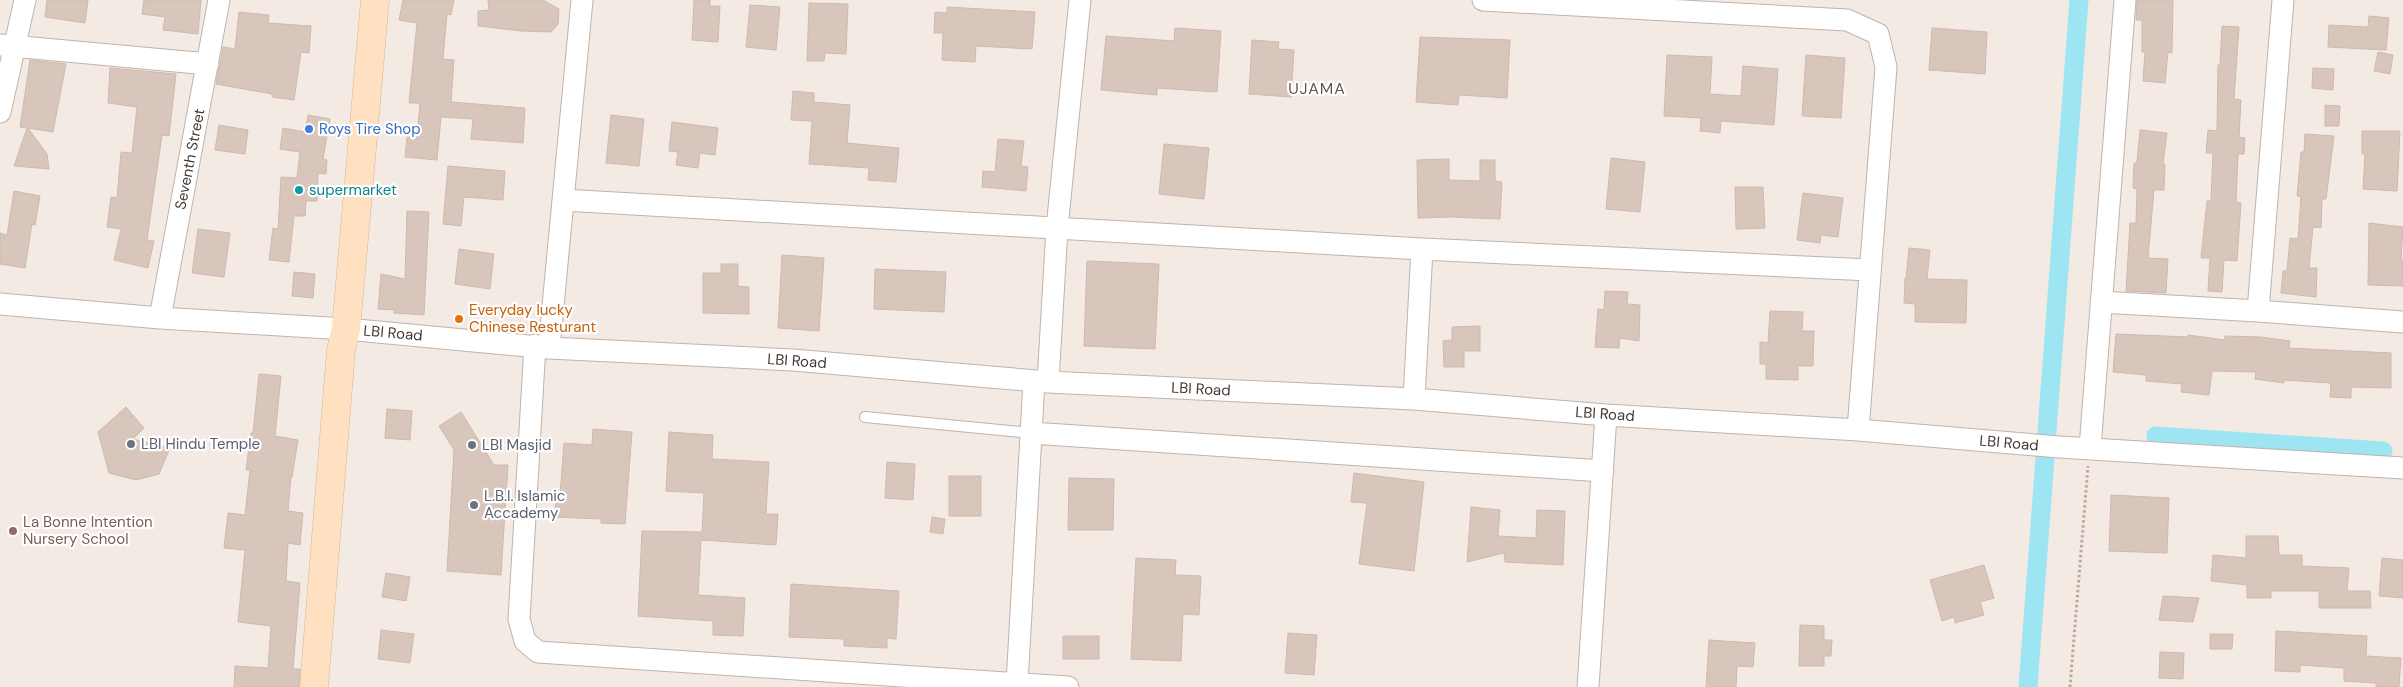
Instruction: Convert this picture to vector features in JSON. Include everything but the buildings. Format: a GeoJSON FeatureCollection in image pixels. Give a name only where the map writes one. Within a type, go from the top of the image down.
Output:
{"type":"FeatureCollection","features":[{"type":"Feature","properties":{"kind":"main road"},"geometry":{"type":"LineString","coordinates":[[314,687],[375,0]]}},
{"type":"Feature","properties":{"kind":"street"},"geometry":{"type":"LineString","coordinates":[[0,112],[7,46],[25,0]]}},
{"type":"Feature","properties":{"kind":"street","name":"Seventh Street"},"geometry":{"type":"LineString","coordinates":[[160,318],[220,0]]}},
{"type":"Feature","properties":{"kind":"street"},"geometry":{"type":"LineString","coordinates":[[582,0],[563,200],[542,347],[519,619],[525,641],[538,652],[1068,687]]}},
{"type":"Feature","properties":{"kind":"street"},"geometry":{"type":"LineString","coordinates":[[1017,684],[1031,433],[1041,381],[1080,0]]}},
{"type":"Feature","properties":{"kind":"street"},"geometry":{"type":"LineString","coordinates":[[1483,0],[1847,20],[1878,34],[1886,67],[1858,430]]}},
{"type":"Feature","properties":{"kind":"street"},"geometry":{"type":"LineString","coordinates":[[2090,448],[2125,0]]}},
{"type":"Feature","properties":{"kind":"street"},"geometry":{"type":"LineString","coordinates":[[2258,311],[2282,0]]}},
{"type":"Feature","properties":{"kind":"street"},"geometry":{"type":"LineString","coordinates":[[7,46],[208,64]]}},
{"type":"Feature","properties":{"kind":"street"},"geometry":{"type":"LineString","coordinates":[[563,200],[1422,249],[1870,270]]}},
{"type":"Feature","properties":{"kind":"street"},"geometry":{"type":"LineString","coordinates":[[1414,399],[1422,249]]}},
{"type":"Feature","properties":{"kind":"street"},"geometry":{"type":"LineString","coordinates":[[2101,302],[2403,322]]}},
{"type":"Feature","properties":{"kind":"street","name":"LBI Road"},"geometry":{"type":"LineString","coordinates":[[0,304],[160,318],[344,339],[793,360],[1041,381],[1414,399],[1606,415],[1858,430],[2059,448],[2090,448],[2403,468]]}},
{"type":"Feature","properties":{"kind":"street"},"geometry":{"type":"LineString","coordinates":[[1588,687],[1606,415]]}},
{"type":"Feature","properties":{"kind":"street"},"geometry":{"type":"LineString","coordinates":[[1031,433],[1603,471]]}},
{"type":"Feature","properties":{"kind":"lane"},"geometry":{"type":"LineString","coordinates":[[865,417],[1031,433]]}},
{"type":"Feature","properties":{"kind":"path"},"geometry":{"type":"LineString","coordinates":[[2070,687],[2090,448]]}},
{"type":"Feature","properties":{"kind":"waterway"},"geometry":{"type":"LineString","coordinates":[[2028,687],[2079,0]]}},
{"type":"Feature","properties":{"kind":"waterway"},"geometry":{"type":"LineString","coordinates":[[2156,436],[2383,451]]}},
{"type":"Feature","properties":{"kind":"place","name":"Roys Tire Shop"},"geometry":{"type":"Point","coordinates":[309,129]}},
{"type":"Feature","properties":{"kind":"place","name":"supermarket"},"geometry":{"type":"Point","coordinates":[299,190]}},
{"type":"Feature","properties":{"kind":"place","name":"Everyday lucky Chinese Resturant"},"geometry":{"type":"Point","coordinates":[459,319]}},
{"type":"Feature","properties":{"kind":"place","name":"LBI Hindu Temple"},"geometry":{"type":"Point","coordinates":[131,444]}},
{"type":"Feature","properties":{"kind":"place","name":"LBI Masjid"},"geometry":{"type":"Point","coordinates":[472,445]}},
{"type":"Feature","properties":{"kind":"place","name":"L.B.I. Islamic Accademy"},"geometry":{"type":"Point","coordinates":[474,505]}},
{"type":"Feature","properties":{"kind":"place","name":"La Bonne Intention Nursery School"},"geometry":{"type":"Point","coordinates":[13,531]}},
{"type":"Feature","properties":{"kind":"district","name":"UJAMA"},"geometry":{"type":"Point","coordinates":[1317,88]}}]}
